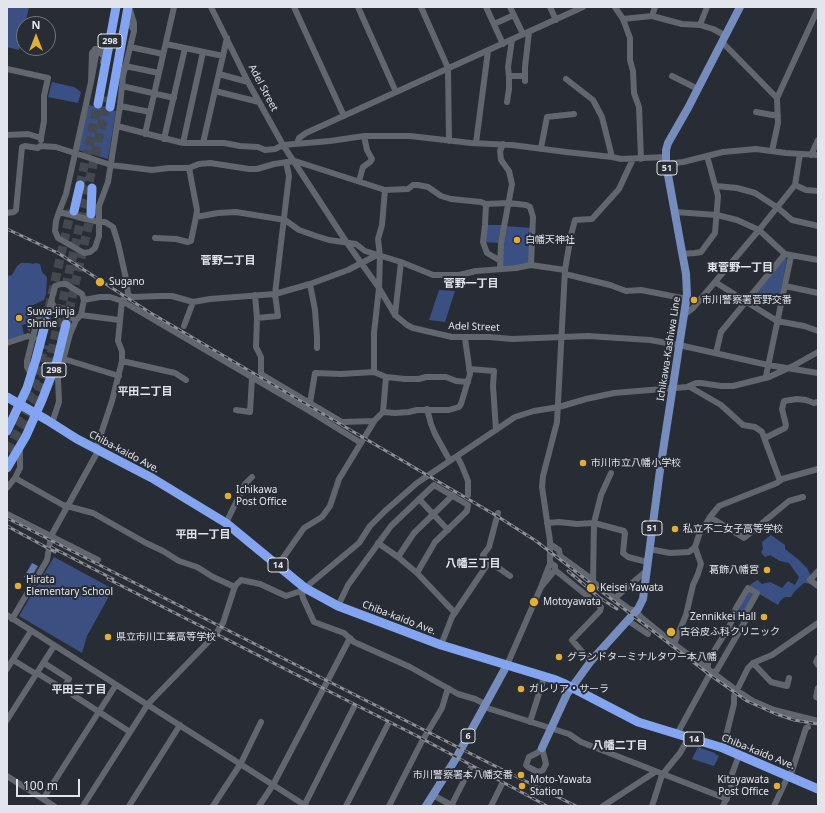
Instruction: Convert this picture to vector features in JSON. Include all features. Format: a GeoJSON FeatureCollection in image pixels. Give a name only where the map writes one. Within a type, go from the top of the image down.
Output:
{"type":"FeatureCollection","features":[{"type":"Feature","properties":{"kind":"highway","name":"298"},"geometry":{"type":"LineString","coordinates":[[98,104],[116,7]]}},
{"type":"Feature","properties":{"kind":"highway","name":"298"},"geometry":{"type":"LineString","coordinates":[[110,107],[129,29],[129,7]]}},
{"type":"Feature","properties":{"kind":"highway"},"geometry":{"type":"LineString","coordinates":[[72,210],[80,185]]}},
{"type":"Feature","properties":{"kind":"highway"},"geometry":{"type":"LineString","coordinates":[[88,214],[92,188]]}},
{"type":"Feature","properties":{"kind":"highway","name":"298"},"geometry":{"type":"LineString","coordinates":[[7,438],[31,374],[48,321],[45,345]]}},
{"type":"Feature","properties":{"kind":"highway","name":"298"},"geometry":{"type":"LineString","coordinates":[[7,468],[20,446],[54,379],[64,324],[56,348]]}},
{"type":"Feature","properties":{"kind":"highway","name":"Chiba-kaido Ave."},"geometry":{"type":"LineString","coordinates":[[7,396],[77,439],[152,478],[226,523],[305,588],[338,606],[441,645],[545,677],[572,687],[638,722],[723,748],[818,789]]}},
{"type":"Feature","properties":{"kind":"highway"},"geometry":{"type":"LineString","coordinates":[[7,458],[24,429]]}},
{"type":"Feature","properties":{"kind":"main road","name":"Ichikawa-Kashiwa Line"},"geometry":{"type":"LineString","coordinates":[[542,748],[567,694],[591,662],[636,611],[643,600],[679,345],[687,301],[686,274],[666,160],[668,143],[698,89],[740,7]]}},
{"type":"Feature","properties":{"kind":"main road","name":"6"},"geometry":{"type":"LineString","coordinates":[[426,806],[455,760],[507,665]]}},
{"type":"Feature","properties":{"kind":"street"},"geometry":{"type":"LineString","coordinates":[[145,134],[174,7]]}},
{"type":"Feature","properties":{"kind":"street","name":"Adel Street"},"geometry":{"type":"LineString","coordinates":[[211,7],[248,82],[284,145],[347,243],[379,288],[395,315],[412,328],[443,336],[465,338],[489,337],[512,339],[588,336],[640,339],[679,345],[768,365],[818,373]]}},
{"type":"Feature","properties":{"kind":"street"},"geometry":{"type":"LineString","coordinates":[[294,7],[344,116]]}},
{"type":"Feature","properties":{"kind":"street"},"geometry":{"type":"LineString","coordinates":[[358,7],[396,92]]}},
{"type":"Feature","properties":{"kind":"street"},"geometry":{"type":"LineString","coordinates":[[421,7],[448,68],[449,141]]}},
{"type":"Feature","properties":{"kind":"street"},"geometry":{"type":"LineString","coordinates":[[486,7],[503,44]]}},
{"type":"Feature","properties":{"kind":"street"},"geometry":{"type":"LineString","coordinates":[[509,76],[525,78],[526,33],[510,7]]}},
{"type":"Feature","properties":{"kind":"street"},"geometry":{"type":"LineString","coordinates":[[550,7],[556,20]]}},
{"type":"Feature","properties":{"kind":"street"},"geometry":{"type":"LineString","coordinates":[[297,143],[298,138],[306,133],[583,7]]}},
{"type":"Feature","properties":{"kind":"street"},"geometry":{"type":"LineString","coordinates":[[615,7],[623,19],[630,38],[630,60],[633,71],[634,93],[639,107],[641,159]]}},
{"type":"Feature","properties":{"kind":"street"},"geometry":{"type":"LineString","coordinates":[[652,16],[655,7]]}},
{"type":"Feature","properties":{"kind":"street"},"geometry":{"type":"LineString","coordinates":[[700,24],[707,7]]}},
{"type":"Feature","properties":{"kind":"street"},"geometry":{"type":"LineString","coordinates":[[772,151],[777,132],[777,98],[818,9]]}},
{"type":"Feature","properties":{"kind":"street"},"geometry":{"type":"LineString","coordinates":[[494,24],[514,15]]}},
{"type":"Feature","properties":{"kind":"street"},"geometry":{"type":"LineString","coordinates":[[623,19],[652,16],[682,24],[700,24],[713,29],[724,39],[777,98]]}},
{"type":"Feature","properties":{"kind":"street"},"geometry":{"type":"LineString","coordinates":[[105,68],[103,64],[104,57],[101,53],[98,53],[96,55],[66,194],[56,221],[55,234],[58,238],[84,253],[90,252],[96,248],[99,236],[99,206],[108,182],[111,165],[125,66],[130,47],[129,29]]}},
{"type":"Feature","properties":{"kind":"street"},"geometry":{"type":"LineString","coordinates":[[203,143],[227,38]]}},
{"type":"Feature","properties":{"kind":"street"},"geometry":{"type":"LineString","coordinates":[[507,102],[509,90],[508,67],[512,40]]}},
{"type":"Feature","properties":{"kind":"street"},"geometry":{"type":"LineString","coordinates":[[166,44],[223,56]]}},
{"type":"Feature","properties":{"kind":"street"},"geometry":{"type":"LineString","coordinates":[[130,47],[163,54]]}},
{"type":"Feature","properties":{"kind":"street"},"geometry":{"type":"LineString","coordinates":[[164,139],[185,48]]}},
{"type":"Feature","properties":{"kind":"street"},"geometry":{"type":"LineString","coordinates":[[91,82],[92,53],[95,49],[108,49]]}},
{"type":"Feature","properties":{"kind":"street"},"geometry":{"type":"LineString","coordinates":[[476,143],[488,51]]}},
{"type":"Feature","properties":{"kind":"street"},"geometry":{"type":"LineString","coordinates":[[183,143],[203,52]]}},
{"type":"Feature","properties":{"kind":"street"},"geometry":{"type":"LineString","coordinates":[[125,66],[159,73]]}},
{"type":"Feature","properties":{"kind":"street"},"geometry":{"type":"LineString","coordinates":[[7,69],[48,78],[44,93],[44,121],[40,146]]}},
{"type":"Feature","properties":{"kind":"street"},"geometry":{"type":"LineString","coordinates":[[219,74],[248,82]]}},
{"type":"Feature","properties":{"kind":"street"},"geometry":{"type":"LineString","coordinates":[[672,76],[698,89]]}},
{"type":"Feature","properties":{"kind":"street"},"geometry":{"type":"LineString","coordinates":[[566,79],[592,100],[602,117],[612,157]]}},
{"type":"Feature","properties":{"kind":"street"},"geometry":{"type":"LineString","coordinates":[[122,86],[174,98]]}},
{"type":"Feature","properties":{"kind":"street"},"geometry":{"type":"LineString","coordinates":[[215,91],[259,102]]}},
{"type":"Feature","properties":{"kind":"street"},"geometry":{"type":"LineString","coordinates":[[120,106],[150,112]]}},
{"type":"Feature","properties":{"kind":"street"},"geometry":{"type":"LineString","coordinates":[[756,112],[778,116]]}},
{"type":"Feature","properties":{"kind":"street"},"geometry":{"type":"LineString","coordinates":[[541,148],[548,117],[574,114]]}},
{"type":"Feature","properties":{"kind":"street"},"geometry":{"type":"LineString","coordinates":[[117,126],[183,143],[224,143],[265,150],[276,149],[284,145],[297,143],[330,141],[364,136],[410,136],[449,141],[541,148],[621,159],[683,162],[726,152],[756,149],[815,155],[818,140]]}},
{"type":"Feature","properties":{"kind":"street"},"geometry":{"type":"LineString","coordinates":[[7,135],[28,134],[41,138]]}},
{"type":"Feature","properties":{"kind":"street"},"geometry":{"type":"LineString","coordinates":[[359,181],[363,167],[372,159],[367,150],[364,136]]}},
{"type":"Feature","properties":{"kind":"street"},"geometry":{"type":"LineString","coordinates":[[500,269],[499,260],[512,180],[501,160],[500,151],[503,144]]}},
{"type":"Feature","properties":{"kind":"street"},"geometry":{"type":"LineString","coordinates":[[7,213],[14,212],[16,210],[22,147],[25,146],[38,148],[40,146],[52,146],[111,165],[152,170],[189,168],[199,164],[210,163],[257,169],[295,161],[385,190],[408,189],[413,185],[418,185],[428,187],[441,196],[451,199],[482,202],[486,204],[509,203],[526,206],[530,208],[533,217],[531,265]]}},
{"type":"Feature","properties":{"kind":"street"},"geometry":{"type":"LineString","coordinates":[[685,314],[715,282],[778,208],[795,185],[800,154]]}},
{"type":"Feature","properties":{"kind":"street"},"geometry":{"type":"LineString","coordinates":[[682,254],[701,252],[713,237],[717,224],[718,203],[716,186],[707,156]]}},
{"type":"Feature","properties":{"kind":"street"},"geometry":{"type":"LineString","coordinates":[[507,665],[550,565],[550,544],[543,497],[543,476],[555,434],[559,407],[565,272],[571,235],[576,220],[592,219],[619,189],[633,160]]}},
{"type":"Feature","properties":{"kind":"street"},"geometry":{"type":"LineString","coordinates":[[257,318],[278,316],[275,294],[285,220],[289,176],[286,162]]}},
{"type":"Feature","properties":{"kind":"street"},"geometry":{"type":"LineString","coordinates":[[155,238],[176,239],[188,242],[191,241],[197,210],[189,168]]}},
{"type":"Feature","properties":{"kind":"street"},"geometry":{"type":"LineString","coordinates":[[795,185],[806,190],[818,191]]}},
{"type":"Feature","properties":{"kind":"street"},"geometry":{"type":"LineString","coordinates":[[716,186],[737,188],[755,193],[778,208],[792,220],[818,226]]}},
{"type":"Feature","properties":{"kind":"street"},"geometry":{"type":"LineString","coordinates":[[374,372],[374,333],[379,288],[378,239],[382,225],[385,190]]}},
{"type":"Feature","properties":{"kind":"street"},"geometry":{"type":"LineString","coordinates":[[486,204],[483,242],[487,253],[499,260]]}},
{"type":"Feature","properties":{"kind":"street"},"geometry":{"type":"LineString","coordinates":[[60,212],[99,222],[105,222],[114,227],[127,284],[128,295]]}},
{"type":"Feature","properties":{"kind":"street"},"geometry":{"type":"LineString","coordinates":[[196,216],[236,212],[285,220],[299,230],[316,236],[356,244],[365,251],[378,256],[401,262],[424,272],[442,276],[531,265],[565,272],[626,291],[641,290],[687,301],[695,305]]}},
{"type":"Feature","properties":{"kind":"street"},"geometry":{"type":"LineString","coordinates":[[675,212],[717,216],[737,220],[759,230],[788,255],[818,260]]}},
{"type":"Feature","properties":{"kind":"street"},"geometry":{"type":"LineString","coordinates":[[766,378],[784,286],[788,255]]}},
{"type":"Feature","properties":{"kind":"street"},"geometry":{"type":"LineString","coordinates":[[716,353],[721,332],[746,301],[788,255]]}},
{"type":"Feature","properties":{"kind":"street"},"geometry":{"type":"LineString","coordinates":[[128,295],[132,297],[172,296],[193,302],[210,299],[275,294],[310,284],[348,270],[378,256]]}},
{"type":"Feature","properties":{"kind":"street"},"geometry":{"type":"LineString","coordinates":[[395,315],[401,262]]}},
{"type":"Feature","properties":{"kind":"street"},"geometry":{"type":"LineString","coordinates":[[715,282],[777,321],[804,326],[818,331]]}},
{"type":"Feature","properties":{"kind":"street"},"geometry":{"type":"LineString","coordinates":[[31,374],[27,367],[27,361],[38,318],[49,310],[56,286],[66,284],[82,294],[84,300],[81,315],[76,320],[64,359],[54,379],[59,402],[52,423]]}},
{"type":"Feature","properties":{"kind":"street"},"geometry":{"type":"LineString","coordinates":[[310,284],[315,317],[317,348]]}},
{"type":"Feature","properties":{"kind":"street"},"geometry":{"type":"LineString","coordinates":[[784,286],[818,293]]}},
{"type":"Feature","properties":{"kind":"street"},"geometry":{"type":"LineString","coordinates":[[128,295],[122,301],[123,304],[119,320],[118,341],[122,351],[122,361],[112,401],[97,446],[98,451],[51,536],[47,560],[10,617],[305,806],[354,707]]}},
{"type":"Feature","properties":{"kind":"street"},"geometry":{"type":"LineString","coordinates":[[255,295],[257,318],[256,347],[261,357],[261,374],[342,422],[374,421]]}},
{"type":"Feature","properties":{"kind":"street"},"geometry":{"type":"LineString","coordinates":[[84,300],[107,297],[122,301],[361,443]]}},
{"type":"Feature","properties":{"kind":"street"},"geometry":{"type":"LineString","coordinates":[[184,326],[193,302]]}},
{"type":"Feature","properties":{"kind":"street"},"geometry":{"type":"LineString","coordinates":[[52,303],[55,308],[76,320]]}},
{"type":"Feature","properties":{"kind":"street"},"geometry":{"type":"LineString","coordinates":[[81,315],[119,320]]}},
{"type":"Feature","properties":{"kind":"street"},"geometry":{"type":"LineString","coordinates":[[7,344],[26,337],[34,338]]}},
{"type":"Feature","properties":{"kind":"street"},"geometry":{"type":"LineString","coordinates":[[383,412],[395,413],[427,409],[449,410],[459,407],[470,374],[465,338]]}},
{"type":"Feature","properties":{"kind":"street"},"geometry":{"type":"LineString","coordinates":[[83,806],[148,704],[215,635],[223,623],[235,587],[241,580],[260,584],[286,596],[305,588],[359,543],[370,526],[406,492],[428,475],[515,417],[534,411],[559,407],[614,393],[690,387],[696,383],[733,386],[766,378],[818,352]]}},
{"type":"Feature","properties":{"kind":"street"},"geometry":{"type":"LineString","coordinates":[[64,359],[119,376]]}},
{"type":"Feature","properties":{"kind":"street"},"geometry":{"type":"LineString","coordinates":[[122,361],[175,373],[186,380]]}},
{"type":"Feature","properties":{"kind":"street"},"geometry":{"type":"LineString","coordinates":[[469,369],[494,371],[493,386],[496,430]]}},
{"type":"Feature","properties":{"kind":"street"},"geometry":{"type":"LineString","coordinates":[[310,403],[315,373],[341,374],[374,372],[386,377],[419,379],[426,377],[446,377],[468,382]]}},
{"type":"Feature","properties":{"kind":"street"},"geometry":{"type":"LineString","coordinates":[[278,565],[304,528],[322,517],[330,506],[339,479],[374,421],[383,412],[386,377]]}},
{"type":"Feature","properties":{"kind":"street"},"geometry":{"type":"LineString","coordinates":[[236,410],[250,412],[252,378]]}},
{"type":"Feature","properties":{"kind":"street"},"geometry":{"type":"LineString","coordinates":[[690,387],[721,405],[744,425],[759,429],[765,438],[780,481]]}},
{"type":"Feature","properties":{"kind":"street"},"geometry":{"type":"LineString","coordinates":[[765,438],[785,428],[786,425],[782,409],[784,401],[797,399],[814,403],[818,402]]}},
{"type":"Feature","properties":{"kind":"street"},"geometry":{"type":"LineString","coordinates":[[427,409],[430,424],[450,460]]}},
{"type":"Feature","properties":{"kind":"street"},"geometry":{"type":"LineString","coordinates":[[7,488],[15,478],[20,468],[20,446]]}},
{"type":"Feature","properties":{"kind":"street"},"geometry":{"type":"LineString","coordinates":[[457,456],[468,481],[468,495]]}},
{"type":"Feature","properties":{"kind":"street"},"geometry":{"type":"LineString","coordinates":[[649,549],[670,553],[689,552],[695,547],[699,536],[710,517],[719,506],[780,481],[818,470]]}},
{"type":"Feature","properties":{"kind":"street"},"geometry":{"type":"LineString","coordinates":[[593,580],[594,523],[601,495],[612,473]]}},
{"type":"Feature","properties":{"kind":"street"},"geometry":{"type":"LineString","coordinates":[[226,523],[245,484],[252,476]]}},
{"type":"Feature","properties":{"kind":"street"},"geometry":{"type":"LineString","coordinates":[[15,478],[67,507],[93,513],[179,561],[197,567],[213,577],[235,587]]}},
{"type":"Feature","properties":{"kind":"street"},"geometry":{"type":"LineString","coordinates":[[338,606],[348,585],[391,526],[434,485],[468,504],[467,511],[435,542],[417,573]]}},
{"type":"Feature","properties":{"kind":"street"},"geometry":{"type":"LineString","coordinates":[[398,557],[414,533],[453,496]]}},
{"type":"Feature","properties":{"kind":"street"},"geometry":{"type":"LineString","coordinates":[[710,517],[744,538],[789,501],[803,497]]}},
{"type":"Feature","properties":{"kind":"street"},"geometry":{"type":"LineString","coordinates":[[419,499],[448,530]]}},
{"type":"Feature","properties":{"kind":"street"},"geometry":{"type":"LineString","coordinates":[[498,513],[489,547],[483,557],[510,576]]}},
{"type":"Feature","properties":{"kind":"street"},"geometry":{"type":"LineString","coordinates":[[7,514],[98,560]]}},
{"type":"Feature","properties":{"kind":"street"},"geometry":{"type":"LineString","coordinates":[[547,523],[594,523],[624,531],[623,553],[647,566],[615,598]]}},
{"type":"Feature","properties":{"kind":"street"},"geometry":{"type":"LineString","coordinates":[[378,543],[417,573],[455,613]]}},
{"type":"Feature","properties":{"kind":"street"},"geometry":{"type":"LineString","coordinates":[[550,544],[559,550],[560,556],[593,580],[593,582],[630,609],[636,611],[641,617],[674,644],[754,702],[774,710],[818,721]]}},
{"type":"Feature","properties":{"kind":"street"},"geometry":{"type":"LineString","coordinates":[[674,644],[686,616],[693,585],[701,564],[695,547]]}},
{"type":"Feature","properties":{"kind":"street"},"geometry":{"type":"LineString","coordinates":[[441,645],[448,626],[455,613],[489,562]]}},
{"type":"Feature","properties":{"kind":"street"},"geometry":{"type":"LineString","coordinates":[[550,565],[555,566],[555,570],[601,607],[600,611],[572,640],[591,662]]}},
{"type":"Feature","properties":{"kind":"street"},"geometry":{"type":"LineString","coordinates":[[541,587],[555,570]]}},
{"type":"Feature","properties":{"kind":"street"},"geometry":{"type":"LineString","coordinates":[[818,571],[810,580],[818,586]]}},
{"type":"Feature","properties":{"kind":"street"},"geometry":{"type":"LineString","coordinates":[[305,588],[302,594],[303,598],[314,622],[344,633],[350,638],[485,706],[569,734],[581,742],[727,799]]}},
{"type":"Feature","properties":{"kind":"street"},"geometry":{"type":"LineString","coordinates":[[678,734],[711,672],[708,660],[730,625],[736,608],[748,588],[756,593],[746,613],[747,618],[717,670],[711,672]]}},
{"type":"Feature","properties":{"kind":"street"},"geometry":{"type":"LineString","coordinates":[[736,608],[746,613]]}},
{"type":"Feature","properties":{"kind":"street"},"geometry":{"type":"LineString","coordinates":[[627,620],[648,634]]}},
{"type":"Feature","properties":{"kind":"street"},"geometry":{"type":"LineString","coordinates":[[723,748],[734,704],[734,696],[748,668],[753,663],[772,655],[817,626]]}},
{"type":"Feature","properties":{"kind":"street"},"geometry":{"type":"LineString","coordinates":[[7,669],[31,631]]}},
{"type":"Feature","properties":{"kind":"street"},"geometry":{"type":"LineString","coordinates":[[215,635],[221,638]]}},
{"type":"Feature","properties":{"kind":"street"},"geometry":{"type":"LineString","coordinates":[[259,806],[273,785],[350,638]]}},
{"type":"Feature","properties":{"kind":"street"},"geometry":{"type":"LineString","coordinates":[[7,720],[54,646]]}},
{"type":"Feature","properties":{"kind":"street"},"geometry":{"type":"LineString","coordinates":[[818,658],[816,662],[818,665]]}},
{"type":"Feature","properties":{"kind":"street"},"geometry":{"type":"LineString","coordinates":[[13,660],[63,689],[69,679],[44,663]]}},
{"type":"Feature","properties":{"kind":"street"},"geometry":{"type":"LineString","coordinates":[[753,663],[771,682],[787,686],[790,678]]}},
{"type":"Feature","properties":{"kind":"street"},"geometry":{"type":"LineString","coordinates":[[530,722],[543,681]]}},
{"type":"Feature","properties":{"kind":"street"},"geometry":{"type":"LineString","coordinates":[[43,799],[116,684]]}},
{"type":"Feature","properties":{"kind":"street"},"geometry":{"type":"LineString","coordinates":[[389,806],[421,742],[442,708],[448,688]]}},
{"type":"Feature","properties":{"kind":"street"},"geometry":{"type":"LineString","coordinates":[[818,688],[816,697],[818,698]]}},
{"type":"Feature","properties":{"kind":"street"},"geometry":{"type":"LineString","coordinates":[[73,695],[130,732]]}},
{"type":"Feature","properties":{"kind":"street"},"geometry":{"type":"LineString","coordinates":[[213,806],[240,763],[262,722]]}},
{"type":"Feature","properties":{"kind":"street"},"geometry":{"type":"LineString","coordinates":[[346,806],[388,724]]}},
{"type":"Feature","properties":{"kind":"street"},"geometry":{"type":"LineString","coordinates":[[129,806],[180,725]]}},
{"type":"Feature","properties":{"kind":"street"},"geometry":{"type":"LineString","coordinates":[[774,806],[789,776],[806,728],[808,727]]}},
{"type":"Feature","properties":{"kind":"street"},"geometry":{"type":"LineString","coordinates":[[602,806],[658,773],[680,753],[689,738]]}},
{"type":"Feature","properties":{"kind":"street"},"geometry":{"type":"LineString","coordinates":[[723,806],[731,789],[732,774],[739,755]]}},
{"type":"Feature","properties":{"kind":"street"},"geometry":{"type":"LineString","coordinates":[[433,795],[452,806],[471,767]]}},
{"type":"Feature","properties":{"kind":"street"},"geometry":{"type":"LineString","coordinates":[[652,806],[658,773]]}},
{"type":"Feature","properties":{"kind":"street"},"geometry":{"type":"LineString","coordinates":[[7,776],[54,806]]}},
{"type":"Feature","properties":{"kind":"street"},"geometry":{"type":"LineString","coordinates":[[491,806],[502,784]]}},
{"type":"Feature","properties":{"kind":"shaded area"},"geometry":{"type":"Polygon","coordinates":[[[7,7],[29,7],[27,16],[16,16],[16,49],[7,47],[7,7]]]}},
{"type":"Feature","properties":{"kind":"shaded area"},"geometry":{"type":"Polygon","coordinates":[[[52,82],[74,87],[81,92],[78,103],[48,97],[52,82]]]}},
{"type":"Feature","properties":{"kind":"shaded area"},"geometry":{"type":"Polygon","coordinates":[[[89,105],[116,111],[108,159],[78,150],[89,105]]]}},
{"type":"Feature","properties":{"kind":"shaded area"},"geometry":{"type":"Polygon","coordinates":[[[485,225],[504,225],[501,243],[483,242],[485,225]]]}},
{"type":"Feature","properties":{"kind":"shaded area","name":"白幡天神社"},"geometry":{"type":"Polygon","coordinates":[[[505,226],[533,228],[531,265],[500,269],[505,226]]]}},
{"type":"Feature","properties":{"kind":"shaded area"},"geometry":{"type":"Polygon","coordinates":[[[785,258],[787,259],[778,305],[757,292],[785,258]]]}},
{"type":"Feature","properties":{"kind":"shaded area"},"geometry":{"type":"Polygon","coordinates":[[[21,263],[40,264],[42,272],[47,277],[46,294],[44,300],[31,306],[30,331],[29,332],[26,324],[22,325],[24,335],[7,341],[7,276],[12,275],[17,266],[21,263]]]}},
{"type":"Feature","properties":{"kind":"shaded area"},"geometry":{"type":"Polygon","coordinates":[[[439,290],[455,291],[445,322],[429,320],[439,290]]]}},
{"type":"Feature","properties":{"kind":"shaded area"},"geometry":{"type":"Polygon","coordinates":[[[771,535],[785,545],[785,549],[807,568],[811,576],[812,584],[804,583],[794,592],[791,597],[785,597],[778,605],[756,592],[747,616],[742,623],[734,619],[751,584],[757,580],[762,584],[770,582],[782,588],[788,581],[795,585],[799,577],[789,563],[780,561],[770,555],[765,557],[761,552],[763,549],[762,542],[771,535]]]}},
{"type":"Feature","properties":{"kind":"shaded area"},"geometry":{"type":"Polygon","coordinates":[[[54,557],[113,589],[87,636],[82,653],[19,616],[54,557]]]}},
{"type":"Feature","properties":{"kind":"shaded area"},"geometry":{"type":"Polygon","coordinates":[[[32,563],[38,566],[30,580],[24,577],[32,563]]]}},
{"type":"Feature","properties":{"kind":"shaded area"},"geometry":{"type":"Polygon","coordinates":[[[698,747],[719,756],[714,766],[692,759],[698,747]]]}},
{"type":"Feature","properties":{"kind":"tunnel"},"geometry":{"type":"LineString","coordinates":[[7,451],[34,402],[49,363],[108,97]]}},
{"type":"Feature","properties":{"kind":"tunnel"},"geometry":{"type":"LineString","coordinates":[[80,185],[98,104]]}},
{"type":"Feature","properties":{"kind":"tunnel"},"geometry":{"type":"LineString","coordinates":[[46,321],[71,210]]}},
{"type":"Feature","properties":{"kind":"tunnel"},"geometry":{"type":"LineString","coordinates":[[66,324],[91,214]]}},
{"type":"Feature","properties":{"kind":"tunnel"},"geometry":{"type":"LineString","coordinates":[[15,424],[34,384],[45,345]]}},
{"type":"Feature","properties":{"kind":"railway"},"geometry":{"type":"LineString","coordinates":[[7,229],[58,253],[149,312],[497,516],[536,541],[710,675],[747,701],[794,720],[818,724]]}},
{"type":"Feature","properties":{"kind":"railway"},"geometry":{"type":"LineString","coordinates":[[7,518],[576,806]]}},
{"type":"Feature","properties":{"kind":"railway"},"geometry":{"type":"LineString","coordinates":[[7,526],[55,552]]}},
{"type":"Feature","properties":{"kind":"railway"},"geometry":{"type":"LineString","coordinates":[[51,547],[113,579]]}},
{"type":"Feature","properties":{"kind":"railway"},"geometry":{"type":"LineString","coordinates":[[568,571],[600,598],[617,609]]}},
{"type":"Feature","properties":{"kind":"railway"},"geometry":{"type":"LineString","coordinates":[[108,579],[419,737],[547,806]]}},
{"type":"Feature","properties":{"kind":"place","name":"白幡天神社"},"geometry":{"type":"Point","coordinates":[517,240]}},
{"type":"Feature","properties":{"kind":"place","name":"Sugano"},"geometry":{"type":"Point","coordinates":[100,282]}},
{"type":"Feature","properties":{"kind":"place","name":"市川警察署菅野交番"},"geometry":{"type":"Point","coordinates":[694,300]}},
{"type":"Feature","properties":{"kind":"place","name":"Suwa-jinja Shrine"},"geometry":{"type":"Point","coordinates":[19,318]}},
{"type":"Feature","properties":{"kind":"place","name":"市川市立八幡小学校"},"geometry":{"type":"Point","coordinates":[583,463]}},
{"type":"Feature","properties":{"kind":"place","name":"Ichikawa Post Office"},"geometry":{"type":"Point","coordinates":[228,496]}},
{"type":"Feature","properties":{"kind":"place","name":"私立不二女子高等学校"},"geometry":{"type":"Point","coordinates":[675,529]}},
{"type":"Feature","properties":{"kind":"place","name":"葛飾八幡宮"},"geometry":{"type":"Point","coordinates":[767,570]}},
{"type":"Feature","properties":{"kind":"place","name":"Hirata Elementary School"},"geometry":{"type":"Point","coordinates":[18,586]}},
{"type":"Feature","properties":{"kind":"place","name":"Keisei Yawata"},"geometry":{"type":"Point","coordinates":[591,588]}},
{"type":"Feature","properties":{"kind":"place","name":"Motoyawata"},"geometry":{"type":"Point","coordinates":[534,602]}},
{"type":"Feature","properties":{"kind":"place","name":"Zennikkei Hall"},"geometry":{"type":"Point","coordinates":[764,617]}},
{"type":"Feature","properties":{"kind":"place","name":"古谷皮ふ科クリニック"},"geometry":{"type":"Point","coordinates":[671,632]}},
{"type":"Feature","properties":{"kind":"place","name":"県立市川工業高等学校"},"geometry":{"type":"Point","coordinates":[108,637]}},
{"type":"Feature","properties":{"kind":"place","name":"グランドターミナルタワー本八幡"},"geometry":{"type":"Point","coordinates":[559,657]}},
{"type":"Feature","properties":{"kind":"place","name":"ガレリア・サーラ"},"geometry":{"type":"Point","coordinates":[521,689]}},
{"type":"Feature","properties":{"kind":"place","name":"市川警察署本八幡交番"},"geometry":{"type":"Point","coordinates":[521,775]}},
{"type":"Feature","properties":{"kind":"place","name":"Moto-Yawata Station"},"geometry":{"type":"Point","coordinates":[522,786]}},
{"type":"Feature","properties":{"kind":"place","name":"Kitayawata Post Office"},"geometry":{"type":"Point","coordinates":[777,786]}},
{"type":"Feature","properties":{"kind":"district","name":"菅野二丁目"},"geometry":{"type":"Point","coordinates":[228,261]}},
{"type":"Feature","properties":{"kind":"district","name":"東菅野一丁目"},"geometry":{"type":"Point","coordinates":[740,268]}},
{"type":"Feature","properties":{"kind":"district","name":"菅野一丁目"},"geometry":{"type":"Point","coordinates":[471,284]}},
{"type":"Feature","properties":{"kind":"district","name":"平田二丁目"},"geometry":{"type":"Point","coordinates":[145,392]}},
{"type":"Feature","properties":{"kind":"district","name":"平田一丁目"},"geometry":{"type":"Point","coordinates":[203,535]}},
{"type":"Feature","properties":{"kind":"district","name":"八幡三丁目"},"geometry":{"type":"Point","coordinates":[473,564]}},
{"type":"Feature","properties":{"kind":"district","name":"平田三丁目"},"geometry":{"type":"Point","coordinates":[79,690]}},
{"type":"Feature","properties":{"kind":"district","name":"八幡二丁目"},"geometry":{"type":"Point","coordinates":[620,746]}}]}
